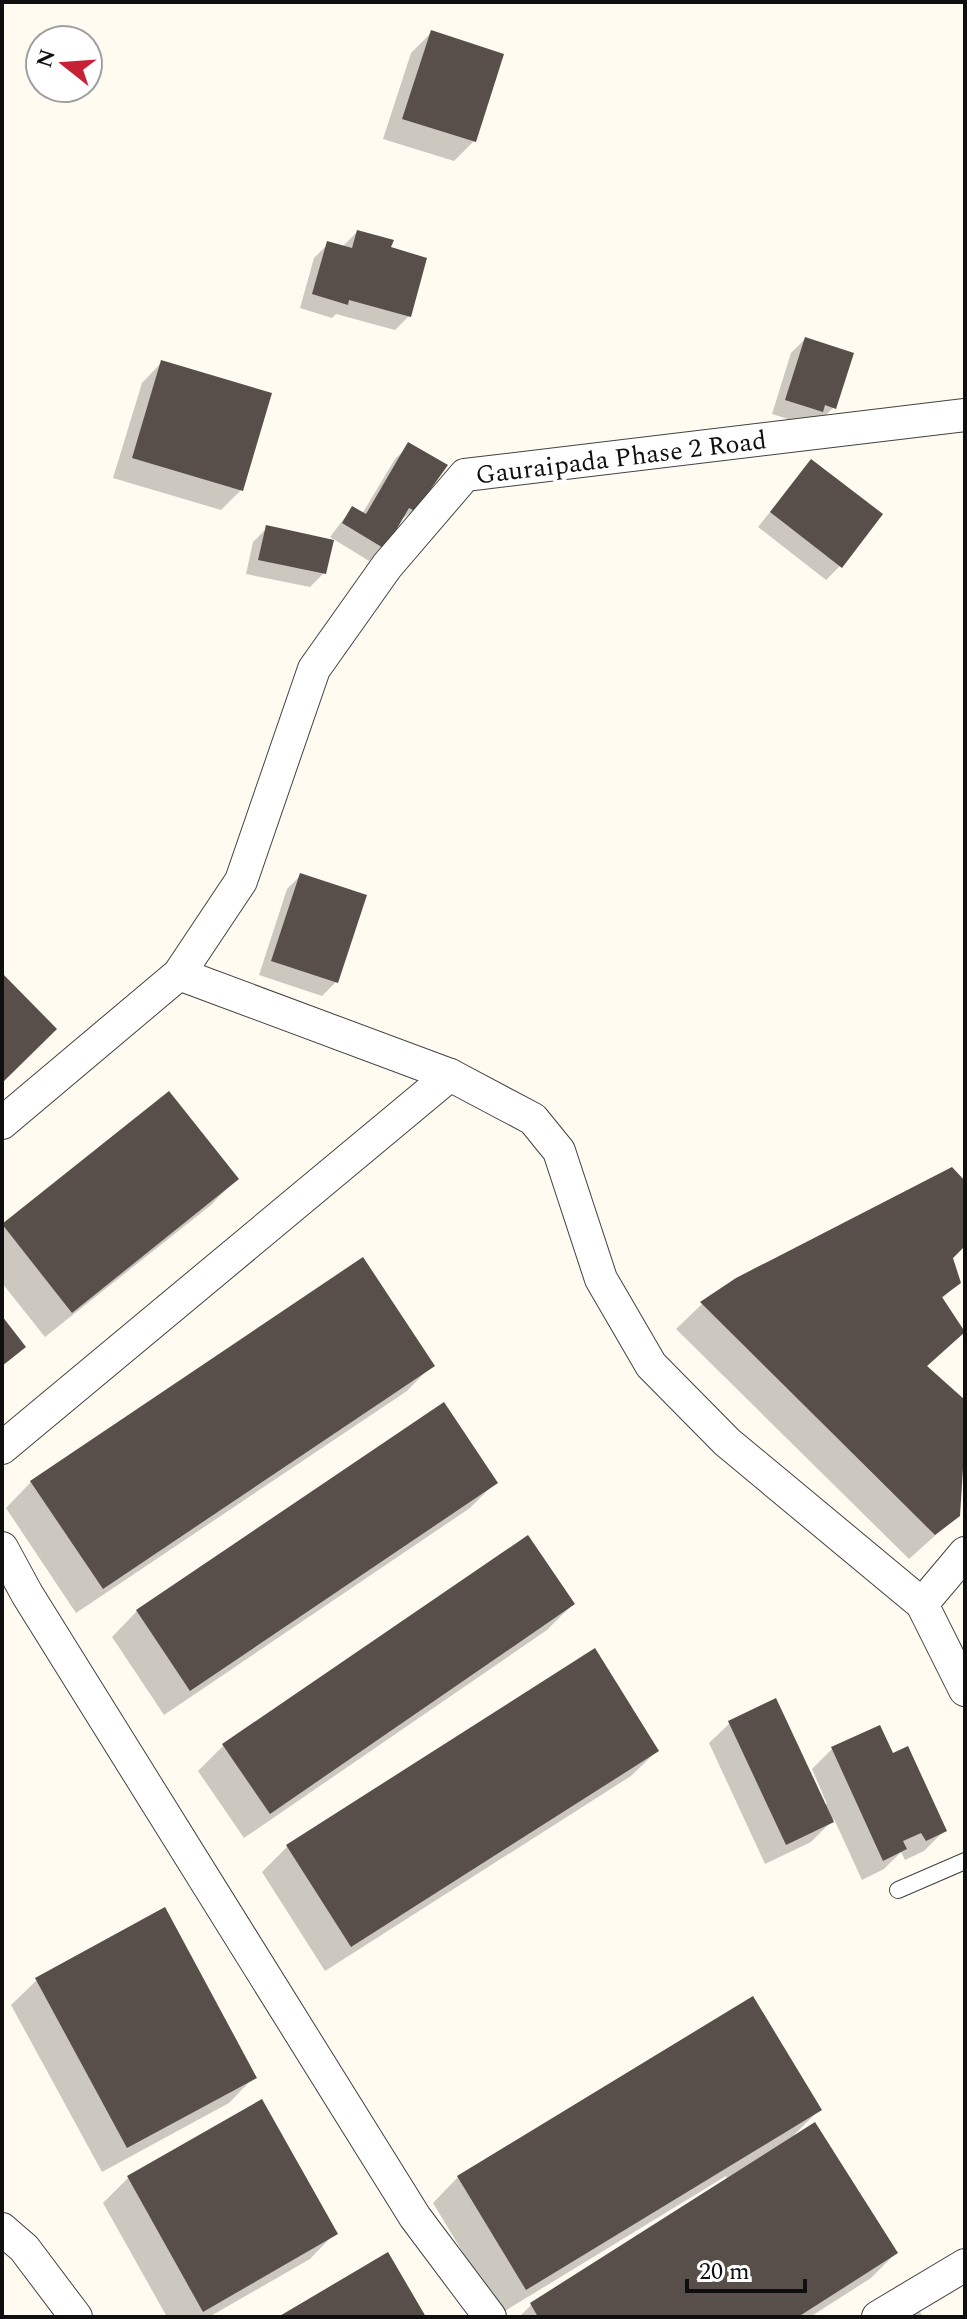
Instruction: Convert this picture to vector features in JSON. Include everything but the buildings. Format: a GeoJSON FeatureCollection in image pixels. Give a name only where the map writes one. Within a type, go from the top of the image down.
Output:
{"type":"FeatureCollection","features":[{"type":"Feature","properties":{"kind":"street","name":"Gauraipada Phase 2 Road"},"geometry":{"type":"LineString","coordinates":[[2,1123],[179,974],[241,881],[314,669],[387,566],[465,475],[965,415]]}},
{"type":"Feature","properties":{"kind":"street"},"geometry":{"type":"LineString","coordinates":[[179,974],[450,1075],[533,1119],[559,1151],[601,1279],[651,1365],[727,1442],[922,1604],[965,1690]]}},
{"type":"Feature","properties":{"kind":"street"},"geometry":{"type":"LineString","coordinates":[[2,1448],[450,1075]]}},
{"type":"Feature","properties":{"kind":"street"},"geometry":{"type":"LineString","coordinates":[[2,1548],[27,1594],[415,2217],[490,2317]]}},
{"type":"Feature","properties":{"kind":"street"},"geometry":{"type":"LineString","coordinates":[[922,1604],[965,1553]]}},
{"type":"Feature","properties":{"kind":"street"},"geometry":{"type":"LineString","coordinates":[[2,2229],[24,2248],[76,2317]]}},
{"type":"Feature","properties":{"kind":"street"},"geometry":{"type":"LineString","coordinates":[[878,2317],[965,2265]]}},
{"type":"Feature","properties":{"kind":"lane"},"geometry":{"type":"LineString","coordinates":[[898,1890],[965,1861]]}}]}
